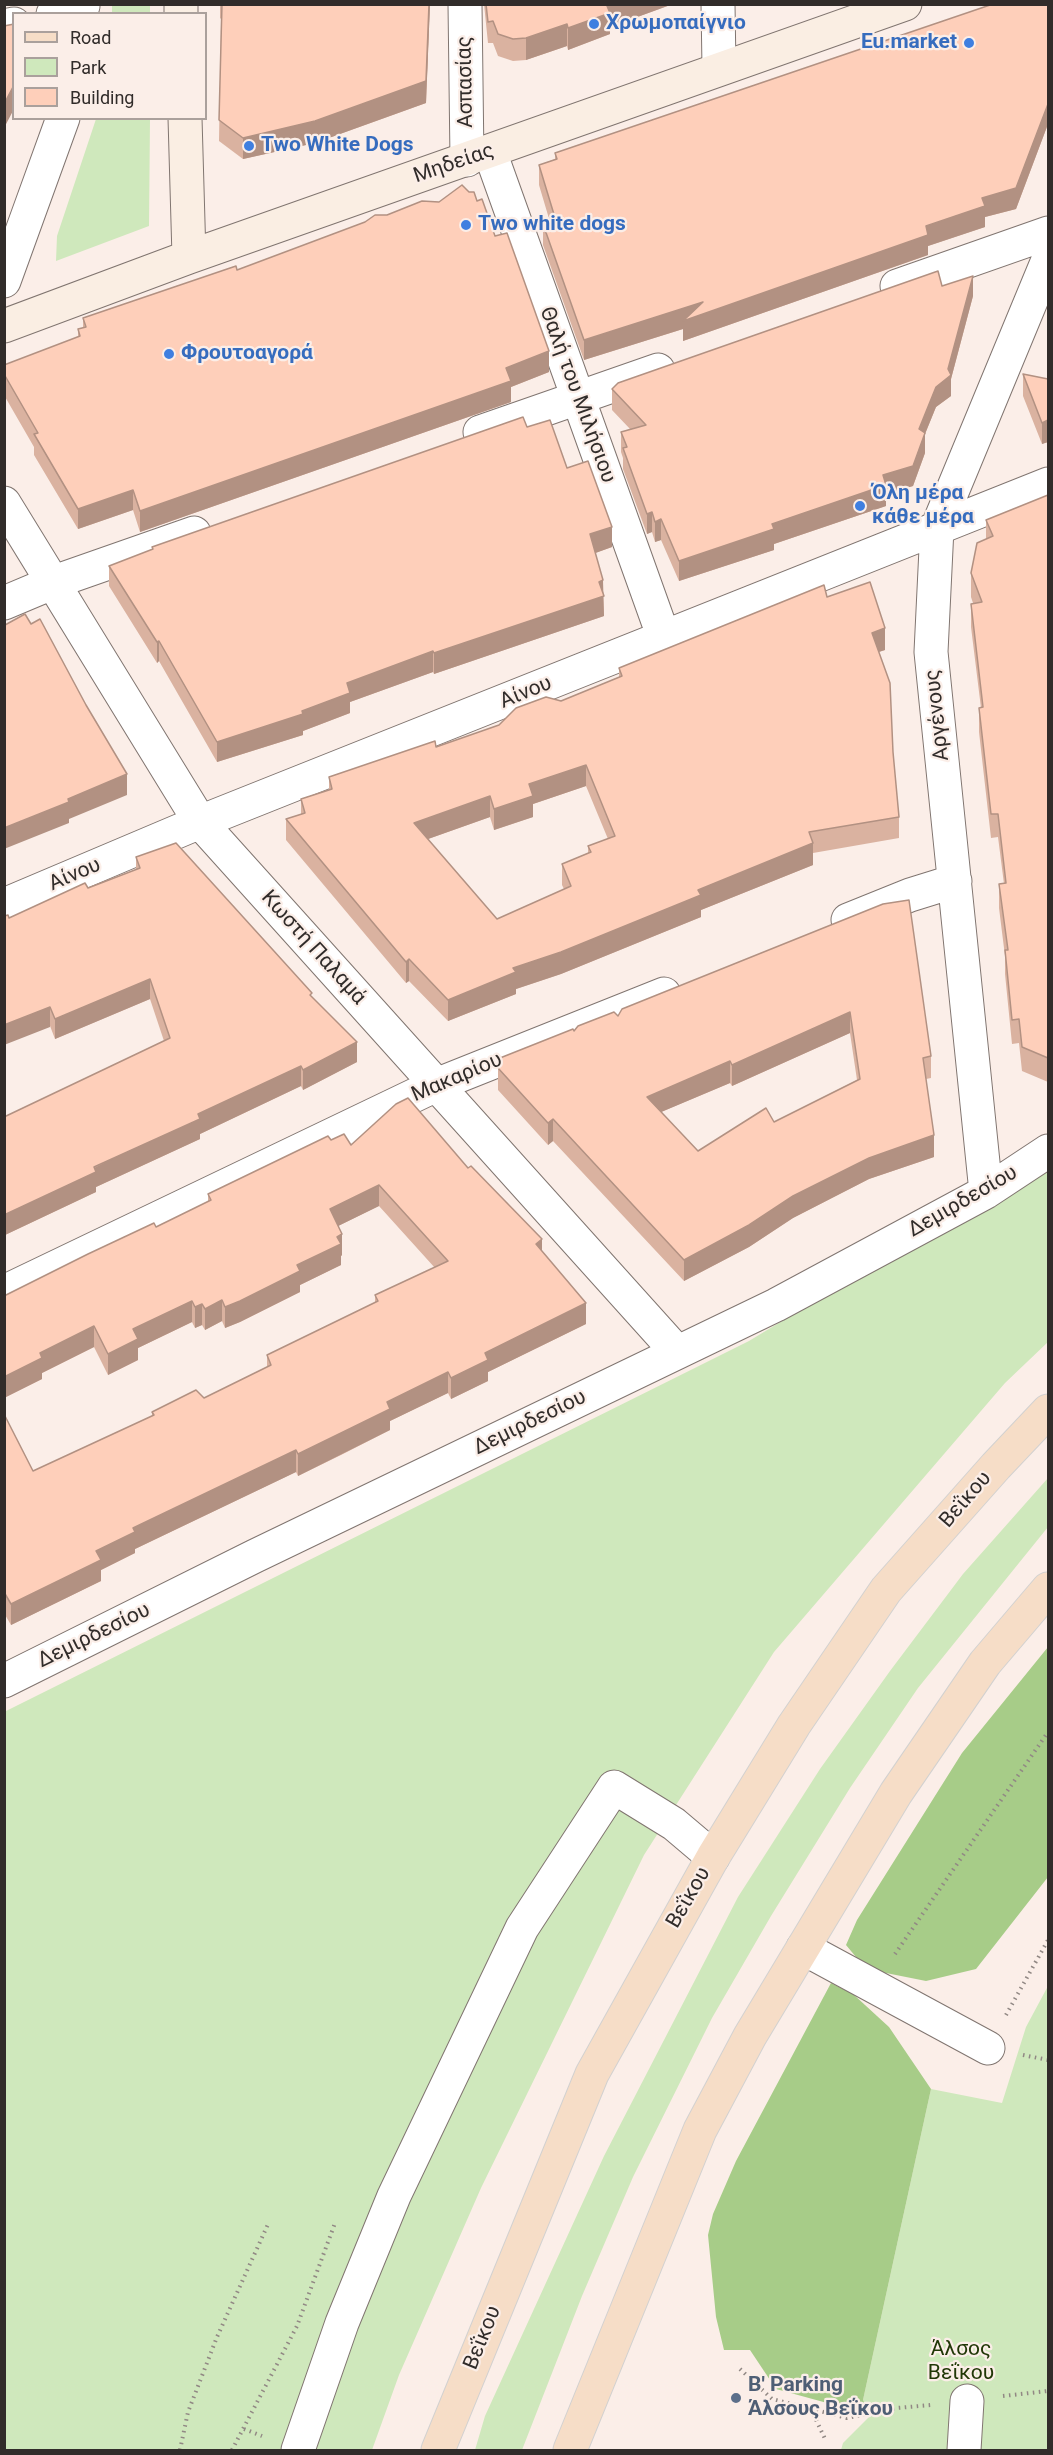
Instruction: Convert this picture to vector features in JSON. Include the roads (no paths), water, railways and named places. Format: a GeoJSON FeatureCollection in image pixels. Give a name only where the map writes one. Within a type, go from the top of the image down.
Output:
{"type":"FeatureCollection","features":[{"type":"Feature","properties":{"kind":"main road","name":"Βεΐκου"},"geometry":{"type":"LineString","coordinates":[[438,2451],[592,2074],[713,1857],[794,1725],[886,1590],[1048,1411]]}},
{"type":"Feature","properties":{"kind":"main road"},"geometry":{"type":"LineString","coordinates":[[570,2451],[700,2130],[750,2036],[896,1793],[985,1663],[1048,1589]]}},
{"type":"Feature","properties":{"kind":"street","name":"Ασπασίας"},"geometry":{"type":"LineString","coordinates":[[465,4],[479,156]]}},
{"type":"Feature","properties":{"kind":"street"},"geometry":{"type":"LineString","coordinates":[[718,4],[719,68]]}},
{"type":"Feature","properties":{"kind":"street","name":"Μηδείας"},"geometry":{"type":"LineString","coordinates":[[4,326],[189,257],[905,4]]}},
{"type":"Feature","properties":{"kind":"street"},"geometry":{"type":"LineString","coordinates":[[4,281],[62,120]]}},
{"type":"Feature","properties":{"kind":"street"},"geometry":{"type":"LineString","coordinates":[[185,120],[189,257]]}},
{"type":"Feature","properties":{"kind":"street","name":"Θαλή του Μιλήσιου"},"geometry":{"type":"LineString","coordinates":[[479,156],[579,398],[663,638]]}},
{"type":"Feature","properties":{"kind":"street"},"geometry":{"type":"LineString","coordinates":[[866,297],[1048,233]]}},
{"type":"Feature","properties":{"kind":"street","name":"Αργένους"},"geometry":{"type":"LineString","coordinates":[[986,1192],[931,652],[937,528],[1048,260]]}},
{"type":"Feature","properties":{"kind":"street"},"geometry":{"type":"LineString","coordinates":[[456,441],[689,359]]}},
{"type":"Feature","properties":{"kind":"street","name":"Αίνου"},"geometry":{"type":"LineString","coordinates":[[4,905],[200,822],[1048,484]]}},
{"type":"Feature","properties":{"kind":"street","name":"Κωστή Παλαμά"},"geometry":{"type":"LineString","coordinates":[[4,503],[200,822],[677,1352]]}},
{"type":"Feature","properties":{"kind":"street"},"geometry":{"type":"LineString","coordinates":[[4,603],[54,582],[221,523]]}},
{"type":"Feature","properties":{"kind":"street"},"geometry":{"type":"LineString","coordinates":[[822,930],[910,895],[955,881]]}},
{"type":"Feature","properties":{"kind":"street","name":"Μακαρίου"},"geometry":{"type":"LineString","coordinates":[[4,1292],[436,1085],[690,983]]}},
{"type":"Feature","properties":{"kind":"street","name":"Δεμιρδεσίου"},"geometry":{"type":"LineString","coordinates":[[4,1681],[776,1305],[986,1192],[1048,1151]]}},
{"type":"Feature","properties":{"kind":"street"},"geometry":{"type":"LineString","coordinates":[[298,2451],[342,2323],[394,2196],[522,1928],[614,1787],[674,1824],[713,1857]]}},
{"type":"Feature","properties":{"kind":"street"},"geometry":{"type":"LineString","coordinates":[[803,1948],[988,2048]]}},
{"type":"Feature","properties":{"kind":"street"},"geometry":{"type":"LineString","coordinates":[[964,2451],[967,2401]]}},
{"type":"Feature","properties":{"kind":"place","name":"Χρωμοπαίγνιο"},"geometry":{"type":"Point","coordinates":[594,24]}},
{"type":"Feature","properties":{"kind":"place","name":"Eu.market"},"geometry":{"type":"Point","coordinates":[969,43]}},
{"type":"Feature","properties":{"kind":"place","name":"Two White Dogs"},"geometry":{"type":"Point","coordinates":[249,146]}},
{"type":"Feature","properties":{"kind":"place","name":"Two white dogs"},"geometry":{"type":"Point","coordinates":[466,225]}},
{"type":"Feature","properties":{"kind":"place","name":"Φρουτοαγορά"},"geometry":{"type":"Point","coordinates":[169,354]}},
{"type":"Feature","properties":{"kind":"place","name":"Όλη μέρα κάθε μέρα"},"geometry":{"type":"Point","coordinates":[860,506]}},
{"type":"Feature","properties":{"kind":"place","name":"Β' Parking Άλσους Βεΐκου"},"geometry":{"type":"Point","coordinates":[736,2398]}},
{"type":"Feature","properties":{"kind":"park label","name":"Άλσος Βεΐκου"},"geometry":{"type":"Point","coordinates":[961,2362]}}]}
